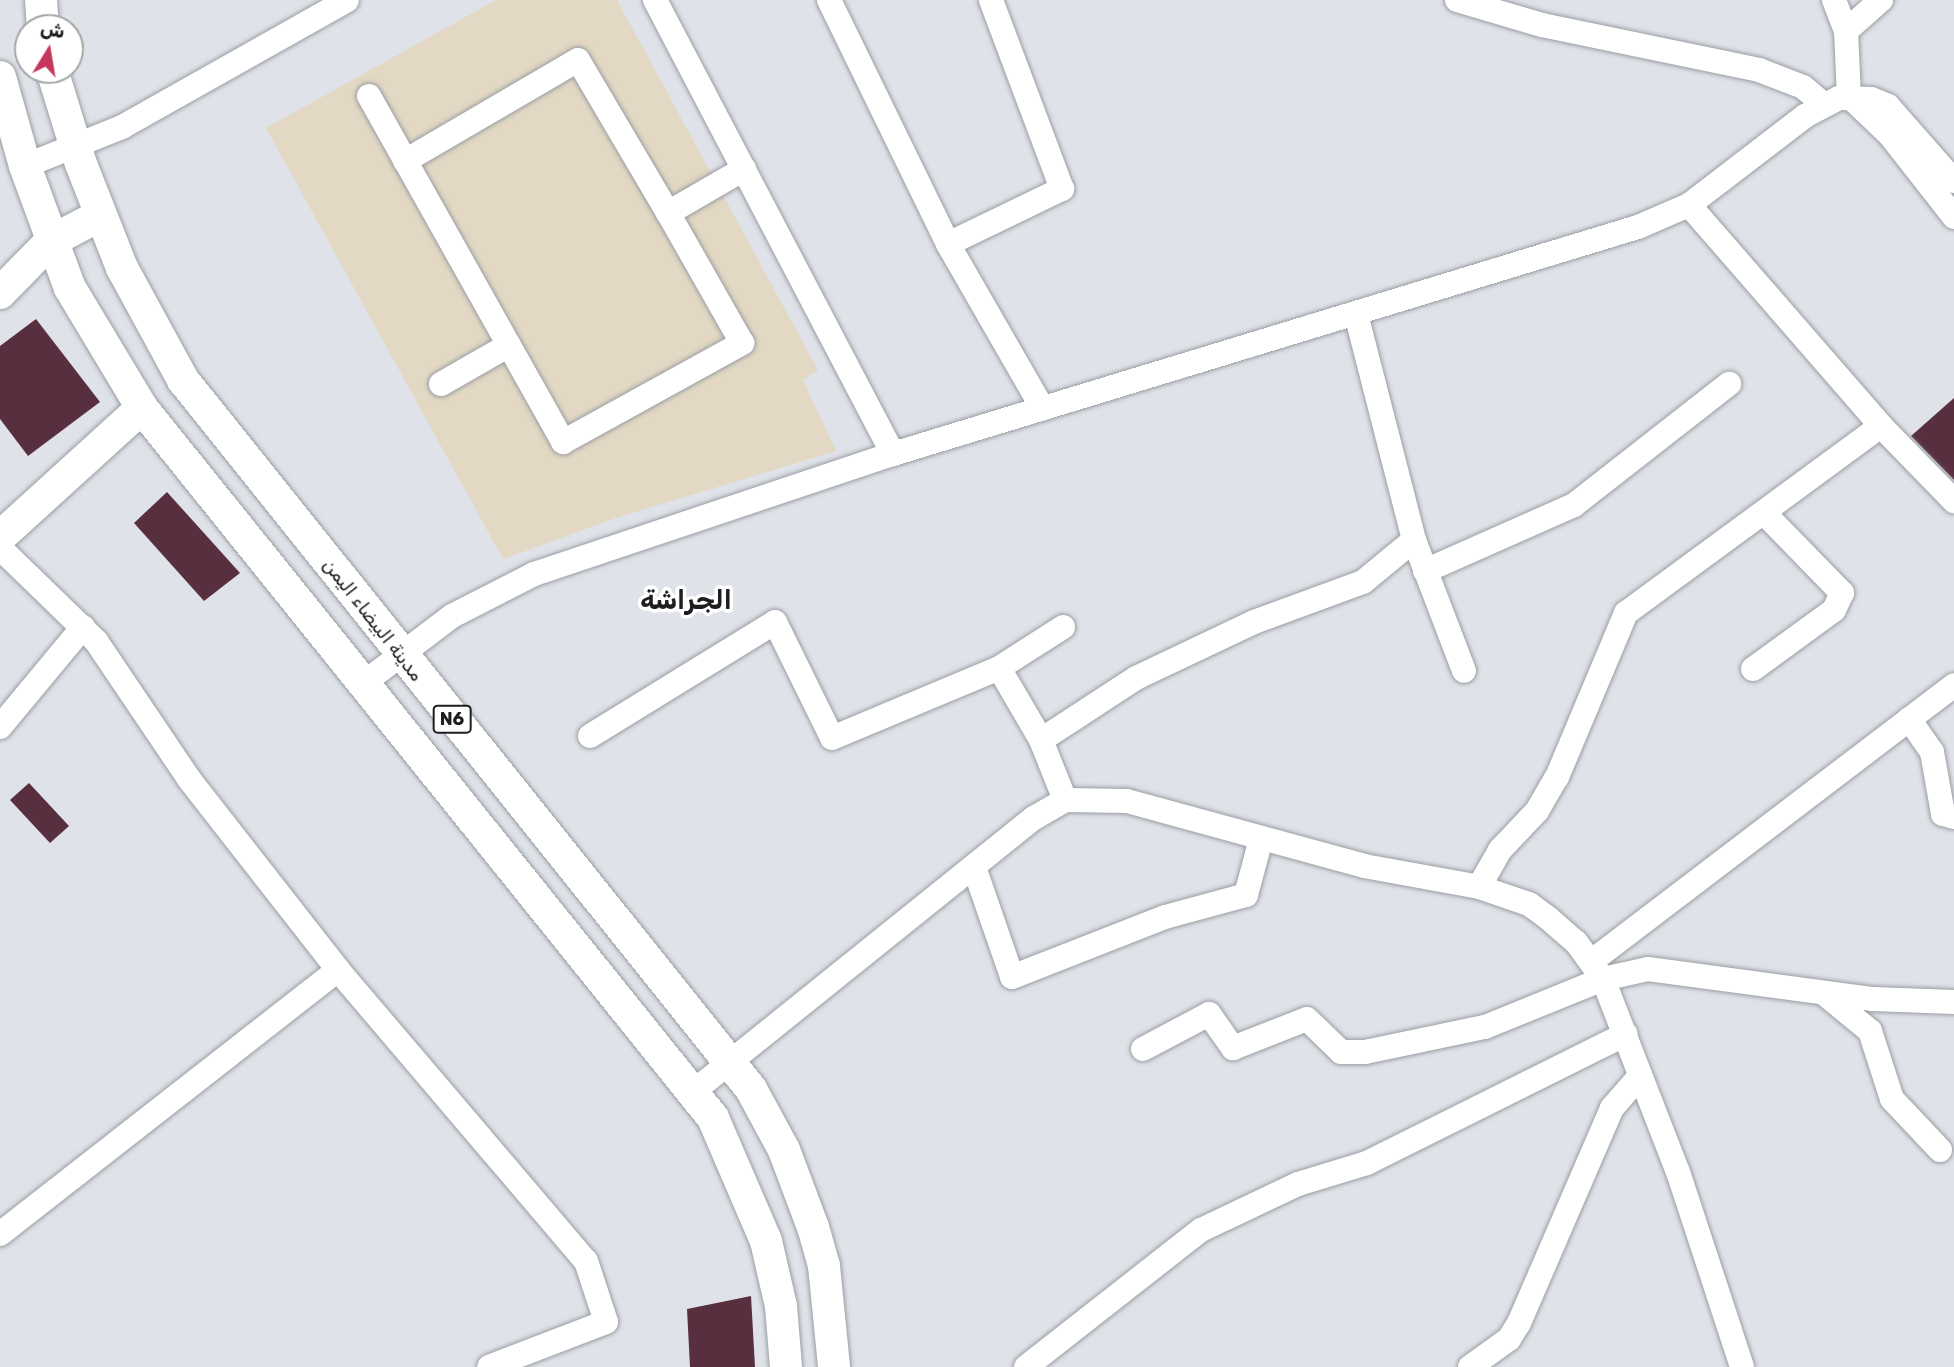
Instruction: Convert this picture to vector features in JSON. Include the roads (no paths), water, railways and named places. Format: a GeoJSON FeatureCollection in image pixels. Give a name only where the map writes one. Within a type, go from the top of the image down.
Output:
{"type":"FeatureCollection","features":[{"type":"Feature","properties":{"kind":"main road","name":"N6"},"geometry":{"type":"LineString","coordinates":[[0,77],[25,166],[70,288],[142,408],[695,1091],[757,1210],[781,1306],[786,1367]]}},
{"type":"Feature","properties":{"kind":"main road","name":"مدينة البيضاء اليمن"},"geometry":{"type":"LineString","coordinates":[[56,84],[100,215],[122,268],[183,380],[398,654],[734,1064],[784,1150],[810,1216],[824,1266],[834,1367]]}},
{"type":"Feature","properties":{"kind":"main road"},"geometry":{"type":"LineString","coordinates":[[0,293],[51,241],[100,215]]}},
{"type":"Feature","properties":{"kind":"main road"},"geometry":{"type":"LineString","coordinates":[[0,537],[142,408]]}},
{"type":"Feature","properties":{"kind":"street"},"geometry":{"type":"LineString","coordinates":[[25,166],[76,147],[347,0]]}},
{"type":"Feature","properties":{"kind":"street"},"geometry":{"type":"LineString","coordinates":[[655,0],[893,454]]}},
{"type":"Feature","properties":{"kind":"street"},"geometry":{"type":"LineString","coordinates":[[828,0],[948,244],[1044,409]]}},
{"type":"Feature","properties":{"kind":"street"},"geometry":{"type":"LineString","coordinates":[[948,244],[1062,189],[991,0]]}},
{"type":"Feature","properties":{"kind":"street"},"geometry":{"type":"LineString","coordinates":[[1457,0],[1542,25],[1759,70],[1803,87],[1823,104]]}},
{"type":"Feature","properties":{"kind":"street"},"geometry":{"type":"LineString","coordinates":[[1833,0],[1846,31],[1849,96],[1890,135],[1954,217]]}},
{"type":"Feature","properties":{"kind":"street"},"geometry":{"type":"LineString","coordinates":[[1846,31],[1881,0]]}},
{"type":"Feature","properties":{"kind":"street"},"geometry":{"type":"LineString","coordinates":[[369,96],[405,161],[563,442],[742,343],[578,60],[405,161]]}},
{"type":"Feature","properties":{"kind":"street"},"geometry":{"type":"LineString","coordinates":[[365,682],[398,654],[452,616],[534,574],[893,454],[1608,238],[1689,205],[1823,104],[1849,96],[1871,99],[1905,120],[1954,181]]}},
{"type":"Feature","properties":{"kind":"street"},"geometry":{"type":"LineString","coordinates":[[668,213],[744,169]]}},
{"type":"Feature","properties":{"kind":"street"},"geometry":{"type":"LineString","coordinates":[[1689,205],[1881,426],[1954,501]]}},
{"type":"Feature","properties":{"kind":"street"},"geometry":{"type":"LineString","coordinates":[[1356,314],[1414,540],[1464,671]]}},
{"type":"Feature","properties":{"kind":"street"},"geometry":{"type":"LineString","coordinates":[[441,384],[509,345]]}},
{"type":"Feature","properties":{"kind":"street"},"geometry":{"type":"LineString","coordinates":[[1425,572],[1574,505],[1729,384]]}},
{"type":"Feature","properties":{"kind":"street"},"geometry":{"type":"LineString","coordinates":[[1479,887],[1496,856],[1537,811],[1557,777],[1626,613],[1766,515],[1881,426]]}},
{"type":"Feature","properties":{"kind":"street"},"geometry":{"type":"LineString","coordinates":[[1752,669],[1834,610],[1842,593],[1766,515]]}},
{"type":"Feature","properties":{"kind":"street"},"geometry":{"type":"LineString","coordinates":[[1041,740],[1136,678],[1254,622],[1363,582],[1414,540]]}},
{"type":"Feature","properties":{"kind":"street"},"geometry":{"type":"LineString","coordinates":[[0,548],[83,627],[188,779],[338,970],[568,1236],[595,1278],[606,1322],[489,1367]]}},
{"type":"Feature","properties":{"kind":"street"},"geometry":{"type":"LineString","coordinates":[[590,736],[775,622],[832,738],[999,668],[1063,626]]}},
{"type":"Feature","properties":{"kind":"street"},"geometry":{"type":"LineString","coordinates":[[0,727],[83,627]]}},
{"type":"Feature","properties":{"kind":"street"},"geometry":{"type":"LineString","coordinates":[[999,668],[1041,740],[1065,800]]}},
{"type":"Feature","properties":{"kind":"street"},"geometry":{"type":"LineString","coordinates":[[1143,1049],[1209,1014],[1233,1048],[1307,1019],[1341,1052],[1365,1052],[1485,1027],[1597,970],[1954,685]]}},
{"type":"Feature","properties":{"kind":"street"},"geometry":{"type":"LineString","coordinates":[[1909,719],[1932,752],[1943,814],[1954,817]]}},
{"type":"Feature","properties":{"kind":"street"},"geometry":{"type":"LineString","coordinates":[[695,1091],[734,1064],[974,867],[1065,800],[1127,801],[1364,866],[1479,887],[1529,904],[1597,970],[1626,1034],[1742,1367]]}},
{"type":"Feature","properties":{"kind":"street"},"geometry":{"type":"LineString","coordinates":[[974,867],[1012,977],[1165,917],[1247,895],[1261,839]]}},
{"type":"Feature","properties":{"kind":"street"},"geometry":{"type":"LineString","coordinates":[[0,1234],[338,970]]}},
{"type":"Feature","properties":{"kind":"street"},"geometry":{"type":"LineString","coordinates":[[1597,970],[1668,970],[1819,991],[1954,1002]]}},
{"type":"Feature","properties":{"kind":"street"},"geometry":{"type":"LineString","coordinates":[[1819,991],[1870,1031],[1892,1099],[1940,1150]]}},
{"type":"Feature","properties":{"kind":"street"},"geometry":{"type":"LineString","coordinates":[[1026,1367],[1201,1230],[1298,1184],[1367,1163],[1626,1034]]}},
{"type":"Feature","properties":{"kind":"street"},"geometry":{"type":"LineString","coordinates":[[1470,1367],[1509,1339],[1519,1323],[1612,1108],[1640,1076]]}},
{"type":"Feature","properties":{"kind":"district","name":"الجراشة"},"geometry":{"type":"Point","coordinates":[686,601]}}]}
